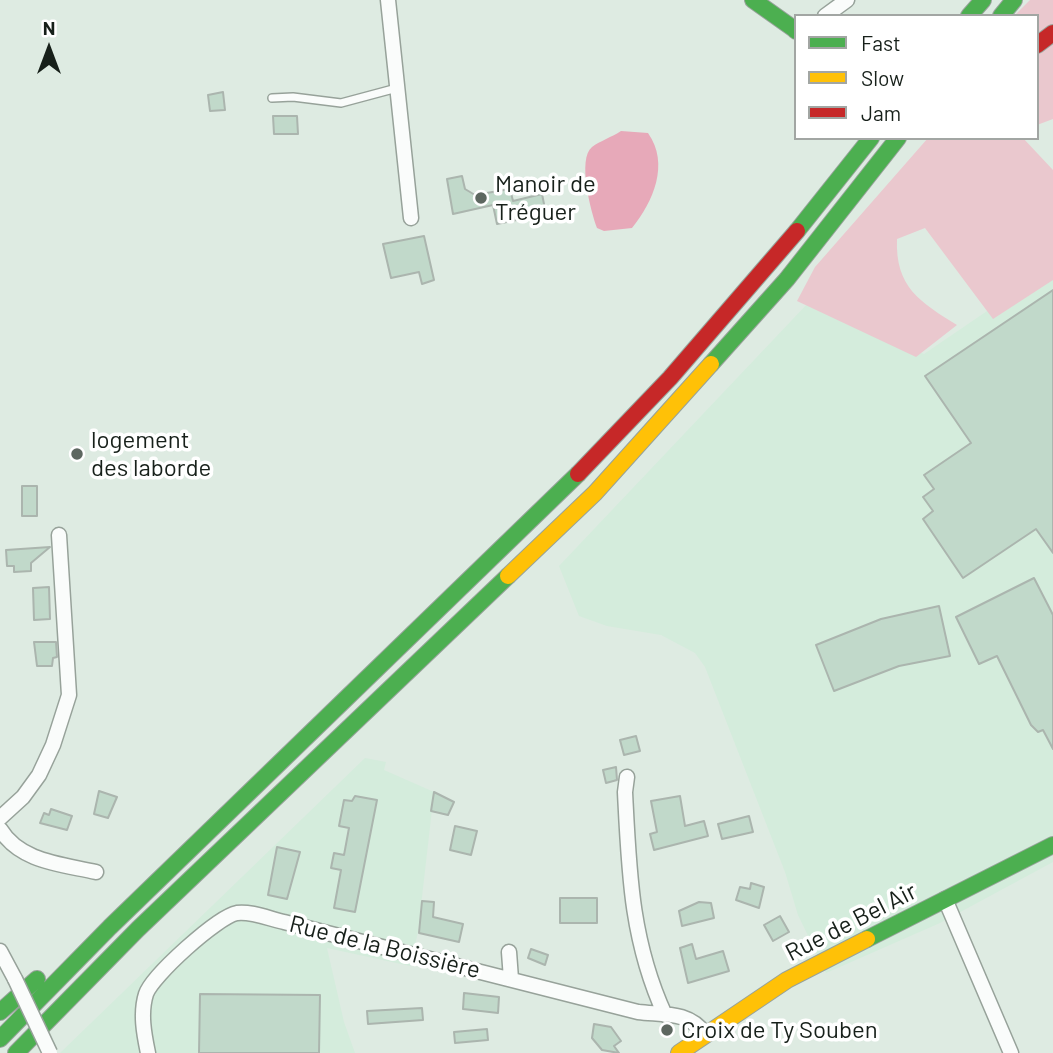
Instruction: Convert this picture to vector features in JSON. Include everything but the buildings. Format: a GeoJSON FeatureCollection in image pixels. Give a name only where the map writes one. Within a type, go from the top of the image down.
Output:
{"type":"FeatureCollection","features":[{"type":"Feature","properties":{"kind":"main road"},"geometry":{"type":"LineString","coordinates":[[753,0],[794,29]]}},
{"type":"Feature","properties":{"kind":"main road"},"geometry":{"type":"LineString","coordinates":[[971,14],[983,0]]}},
{"type":"Feature","properties":{"kind":"main road"},"geometry":{"type":"LineString","coordinates":[[1003,14],[1014,0]]}},
{"type":"Feature","properties":{"kind":"main road"},"geometry":{"type":"LineString","coordinates":[[0,1039],[96,942],[591,464],[673,376],[793,239],[870,140]]}},
{"type":"Feature","properties":{"kind":"main road"},"geometry":{"type":"LineString","coordinates":[[16,1053],[138,929],[596,493],[787,279],[896,140]]}},
{"type":"Feature","properties":{"kind":"main road","name":"Rue de Bel Air"},"geometry":{"type":"LineString","coordinates":[[679,1053],[788,980],[1053,845]]}},
{"type":"Feature","properties":{"kind":"main road"},"geometry":{"type":"LineString","coordinates":[[0,1012],[64,955],[96,942]]}},
{"type":"Feature","properties":{"kind":"street"},"geometry":{"type":"LineString","coordinates":[[388,0],[411,218]]}},
{"type":"Feature","properties":{"kind":"street"},"geometry":{"type":"LineString","coordinates":[[828,14],[846,0]]}},
{"type":"Feature","properties":{"kind":"street"},"geometry":{"type":"LineString","coordinates":[[0,818],[23,797],[39,775],[53,745],[68,695],[59,535]]}},
{"type":"Feature","properties":{"kind":"street"},"geometry":{"type":"LineString","coordinates":[[627,777],[625,792],[631,907],[640,950],[665,1015]]}},
{"type":"Feature","properties":{"kind":"street"},"geometry":{"type":"LineString","coordinates":[[0,829],[10,845],[24,854],[96,872]]}},
{"type":"Feature","properties":{"kind":"street"},"geometry":{"type":"LineString","coordinates":[[945,899],[1011,1053]]}},
{"type":"Feature","properties":{"kind":"street","name":"Rue de la Boissière"},"geometry":{"type":"LineString","coordinates":[[148,1053],[143,1014],[148,988],[201,937],[222,920],[237,913],[265,917],[638,1012],[690,1019],[705,1034]]}},
{"type":"Feature","properties":{"kind":"street"},"geometry":{"type":"LineString","coordinates":[[0,951],[50,1053]]}},
{"type":"Feature","properties":{"kind":"street"},"geometry":{"type":"LineString","coordinates":[[509,952],[511,979]]}},
{"type":"Feature","properties":{"kind":"lane"},"geometry":{"type":"LineString","coordinates":[[272,98],[293,97],[341,103],[397,88]]}},
{"type":"Feature","properties":{"kind":"shaded area"},"geometry":{"type":"Polygon","coordinates":[[[1030,0],[1053,0],[1053,119],[1039,124],[1039,14],[1016,14],[1030,0]]]}},
{"type":"Feature","properties":{"kind":"shaded area"},"geometry":{"type":"Polygon","coordinates":[[[621,131],[648,133],[658,157],[656,182],[646,207],[632,228],[604,231],[597,228],[592,210],[585,174],[586,162],[592,147],[621,131]]]}},
{"type":"Feature","properties":{"kind":"shaded area"},"geometry":{"type":"Polygon","coordinates":[[[926,140],[1025,140],[1053,170],[1053,280],[993,319],[925,228],[897,239],[897,256],[905,281],[921,300],[957,325],[916,357],[797,301],[815,267],[926,140]]]}},
{"type":"Feature","properties":{"kind":"shaded area"},"geometry":{"type":"Polygon","coordinates":[[[1053,266],[1053,862],[940,923],[826,973],[798,915],[785,872],[705,667],[695,653],[661,635],[607,626],[579,616],[559,566],[809,302],[924,354],[1053,266]]]}},
{"type":"Feature","properties":{"kind":"shaded area"},"geometry":{"type":"Polygon","coordinates":[[[365,758],[386,762],[384,770],[434,792],[418,932],[410,966],[327,948],[344,1022],[355,1053],[60,1053],[365,758]]]}},
{"type":"Feature","properties":{"kind":"traffic: fast"},"geometry":{"type":"LineString","coordinates":[[753,0],[794,29]]}},
{"type":"Feature","properties":{"kind":"traffic: fast"},"geometry":{"type":"LineString","coordinates":[[971,14],[983,0]]}},
{"type":"Feature","properties":{"kind":"traffic: fast"},"geometry":{"type":"LineString","coordinates":[[1003,14],[1014,0]]}},
{"type":"Feature","properties":{"kind":"traffic: fast"},"geometry":{"type":"LineString","coordinates":[[797,231],[869,140]]}},
{"type":"Feature","properties":{"kind":"traffic: fast"},"geometry":{"type":"LineString","coordinates":[[711,364],[787,279],[896,140]]}},
{"type":"Feature","properties":{"kind":"traffic: fast"},"geometry":{"type":"LineString","coordinates":[[0,1039],[110,927],[578,474]]}},
{"type":"Feature","properties":{"kind":"traffic: fast"},"geometry":{"type":"LineString","coordinates":[[16,1053],[138,929],[508,576]]}},
{"type":"Feature","properties":{"kind":"traffic: fast"},"geometry":{"type":"LineString","coordinates":[[867,939],[1053,845]]}},
{"type":"Feature","properties":{"kind":"traffic: fast"},"geometry":{"type":"LineString","coordinates":[[0,1012],[37,979]]}},
{"type":"Feature","properties":{"kind":"traffic: slow"},"geometry":{"type":"LineString","coordinates":[[508,576],[595,493],[711,364]]}},
{"type":"Feature","properties":{"kind":"traffic: slow"},"geometry":{"type":"LineString","coordinates":[[679,1053],[787,980],[867,939]]}},
{"type":"Feature","properties":{"kind":"traffic: jam"},"geometry":{"type":"LineString","coordinates":[[1039,44],[1053,33]]}},
{"type":"Feature","properties":{"kind":"traffic: jam"},"geometry":{"type":"LineString","coordinates":[[578,474],[670,378],[797,231]]}},
{"type":"Feature","properties":{"kind":"place","name":"Manoir de Tréguer"},"geometry":{"type":"Point","coordinates":[481,198]}},
{"type":"Feature","properties":{"kind":"place","name":"logement des laborde"},"geometry":{"type":"Point","coordinates":[77,454]}},
{"type":"Feature","properties":{"kind":"place","name":"Croix de Ty Souben"},"geometry":{"type":"Point","coordinates":[667,1030]}}]}
